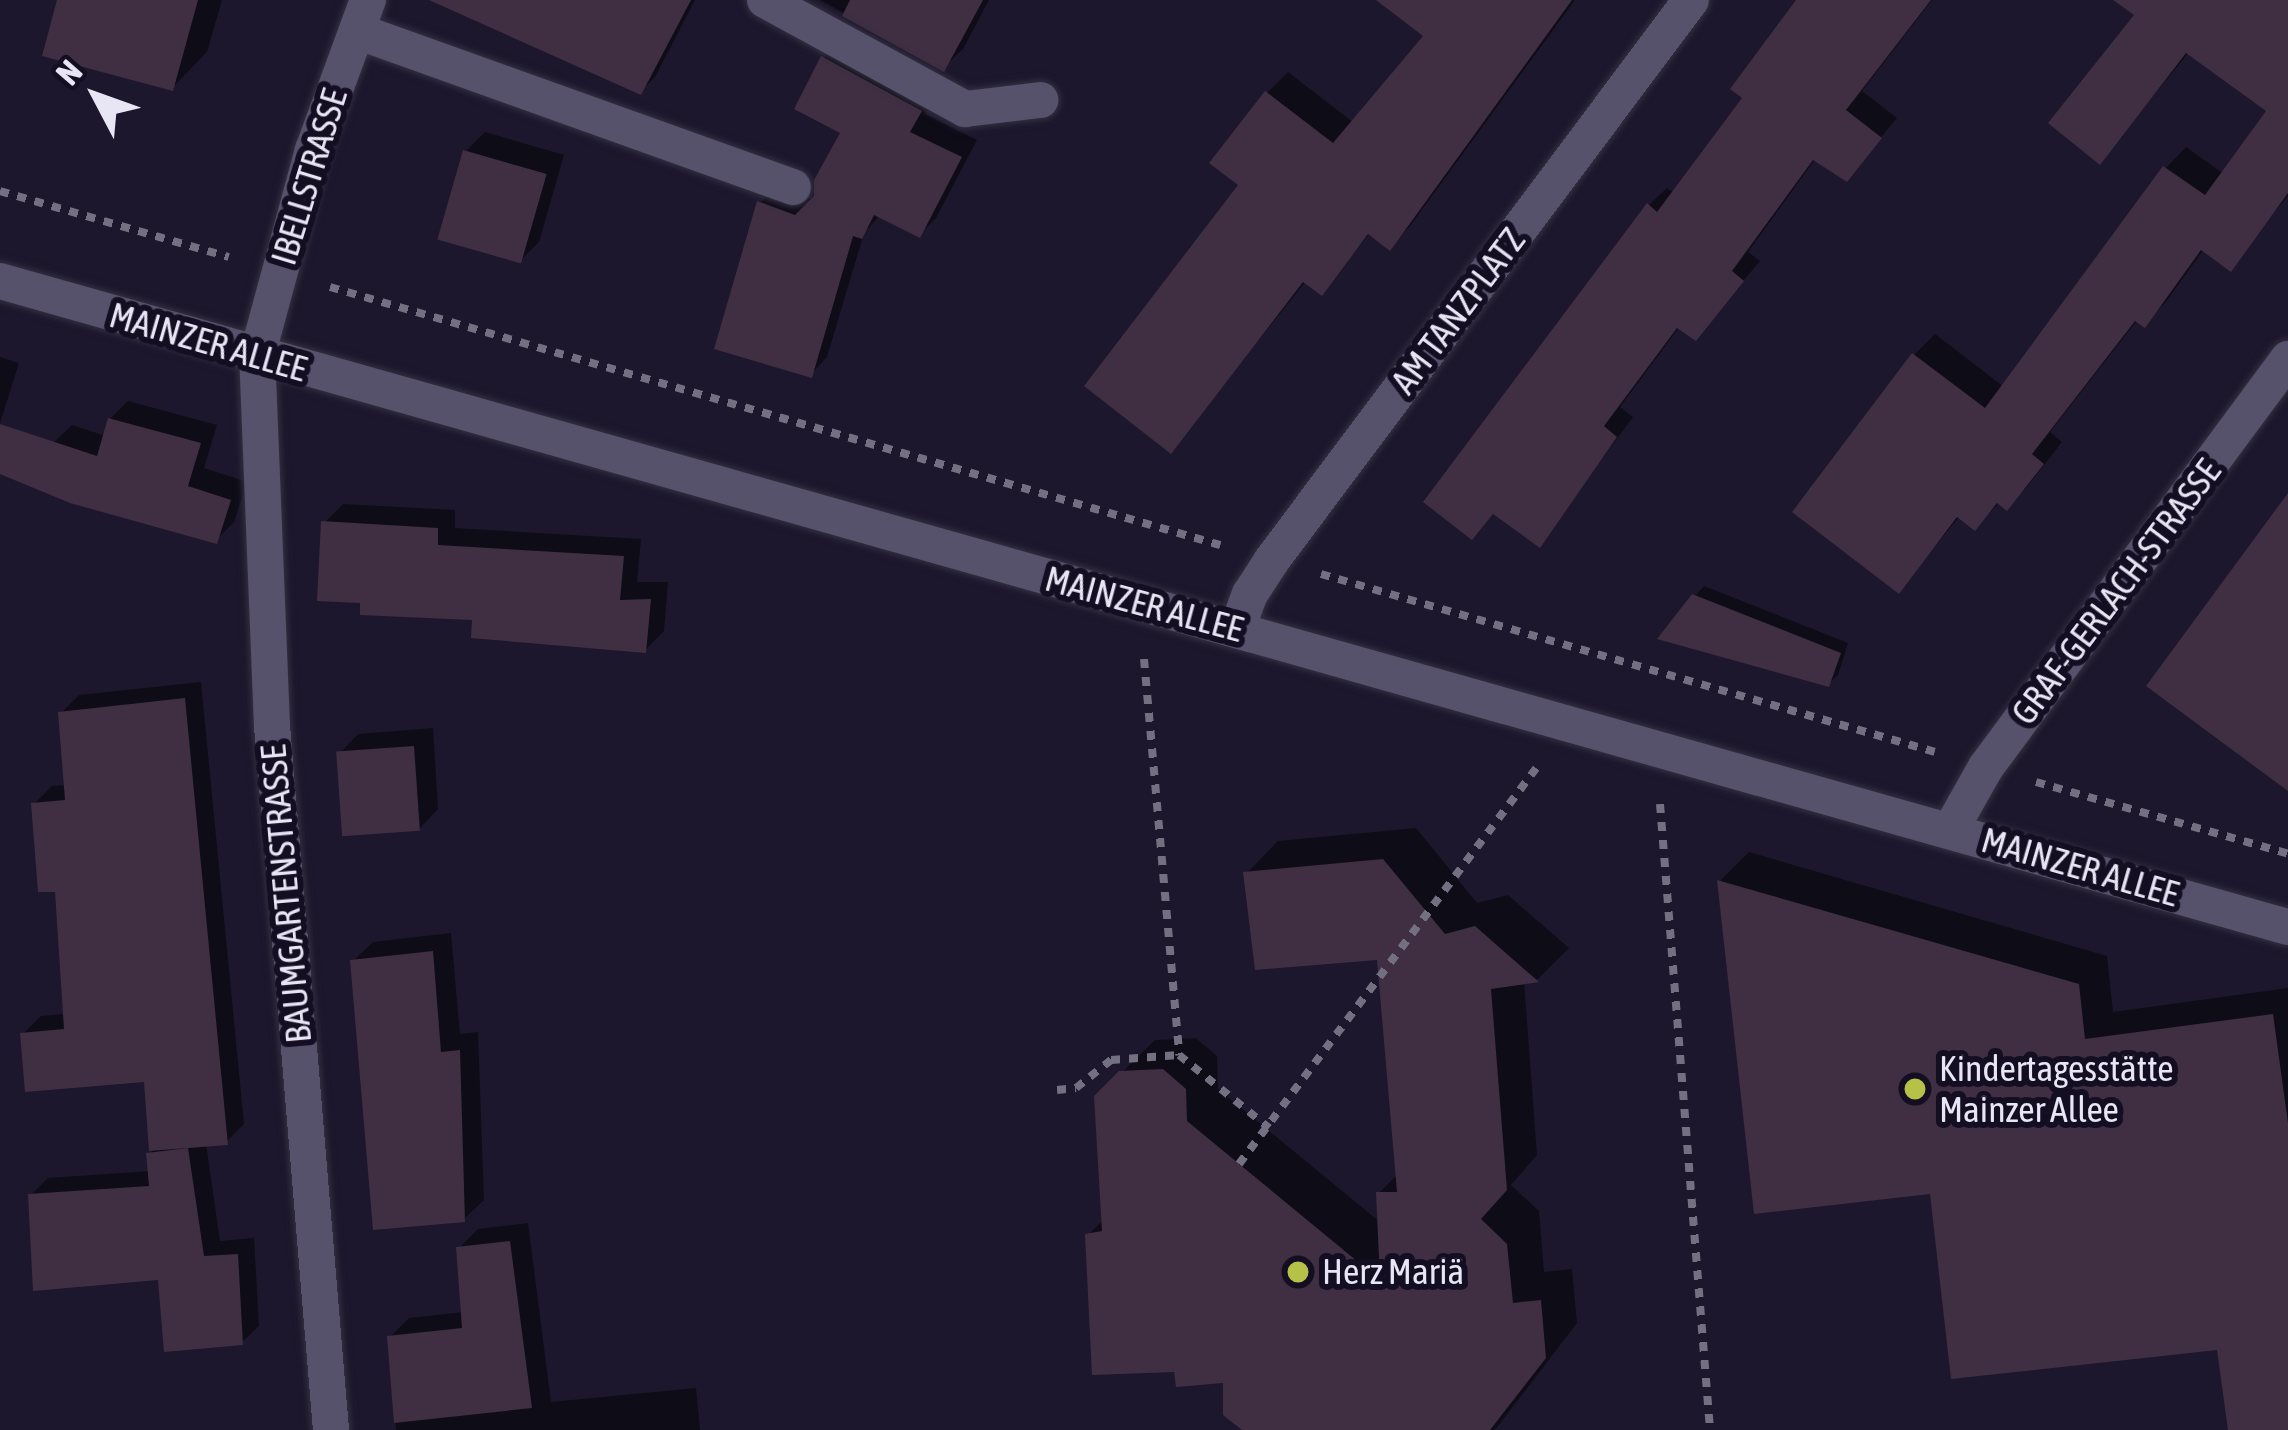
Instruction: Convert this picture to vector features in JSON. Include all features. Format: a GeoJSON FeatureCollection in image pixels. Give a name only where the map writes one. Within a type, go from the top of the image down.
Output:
{"type":"FeatureCollection","features":[{"type":"Feature","properties":{"kind":"street"},"geometry":{"type":"LineString","coordinates":[[765,0],[965,109],[1040,100]]}},
{"type":"Feature","properties":{"kind":"street","name":"AM TANZPLATZ"},"geometry":{"type":"LineString","coordinates":[[1238,629],[1250,594],[1273,560],[1691,0]]}},
{"type":"Feature","properties":{"kind":"street"},"geometry":{"type":"LineString","coordinates":[[362,15],[793,188]]}},
{"type":"Feature","properties":{"kind":"street","name":"IBELLSTRASSE"},"geometry":{"type":"LineString","coordinates":[[257,356],[313,150],[362,15]]}},
{"type":"Feature","properties":{"kind":"street","name":"MAINZER ALLEE"},"geometry":{"type":"LineString","coordinates":[[0,281],[2288,927]]}},
{"type":"Feature","properties":{"kind":"street","name":"BAUMGARTENSTRASSE"},"geometry":{"type":"LineString","coordinates":[[257,356],[272,727],[332,1430]]}},
{"type":"Feature","properties":{"kind":"street","name":"GRAF-GERLACH-STRASSE"},"geometry":{"type":"LineString","coordinates":[[1951,830],[1986,767],[2288,359]]}},
{"type":"Feature","properties":{"kind":"path"},"geometry":{"type":"LineString","coordinates":[[0,191],[2288,854]]}},
{"type":"Feature","properties":{"kind":"path"},"geometry":{"type":"LineString","coordinates":[[1140,603],[1179,1055]]}},
{"type":"Feature","properties":{"kind":"path"},"geometry":{"type":"LineString","coordinates":[[1679,677],[1658,746],[1661,846],[1710,1430]]}},
{"type":"Feature","properties":{"kind":"path"},"geometry":{"type":"LineString","coordinates":[[1239,1164],[1569,724]]}},
{"type":"Feature","properties":{"kind":"path"},"geometry":{"type":"LineString","coordinates":[[1057,1090],[1076,1088],[1111,1060],[1179,1055],[1269,1128]]}},
{"type":"Feature","properties":{"kind":"building"},"geometry":{"type":"Polygon","coordinates":[[[57,0],[198,0],[173,91],[42,56],[57,0]]]}},
{"type":"Feature","properties":{"kind":"building"},"geometry":{"type":"Polygon","coordinates":[[[429,0],[691,0],[641,95],[429,0]]]}},
{"type":"Feature","properties":{"kind":"building"},"geometry":{"type":"Polygon","coordinates":[[[850,0],[983,0],[944,72],[842,16],[850,0]]]}},
{"type":"Feature","properties":{"kind":"building"},"geometry":{"type":"Polygon","coordinates":[[[1376,0],[1572,0],[1390,251],[1368,234],[1322,296],[1303,282],[1171,454],[1084,386],[1238,185],[1209,163],[1265,91],[1333,143],[1423,36],[1376,0]]]}},
{"type":"Feature","properties":{"kind":"building"},"geometry":{"type":"Polygon","coordinates":[[[1796,0],[1931,0],[1846,110],[1882,138],[1847,182],[1813,160],[1732,271],[1744,281],[1696,341],[1677,328],[1604,426],[1617,437],[1540,548],[1493,514],[1472,540],[1423,502],[1647,203],[1657,212],[1742,98],[1730,89],[1796,0]]]}},
{"type":"Feature","properties":{"kind":"building"},"geometry":{"type":"Polygon","coordinates":[[[2113,0],[2288,0],[2288,193],[2231,272],[2201,250],[2145,328],[2135,321],[2032,454],[2044,464],[2007,511],[1997,503],[1975,531],[1957,517],[1899,594],[1792,512],[1912,353],[1985,408],[2163,166],[2205,195],[2266,111],[2186,53],[2100,165],[2048,123],[2134,15],[2113,0]]]}},
{"type":"Feature","properties":{"kind":"building"},"geometry":{"type":"Polygon","coordinates":[[[821,56],[922,111],[910,132],[962,157],[920,238],[874,215],[862,239],[853,236],[812,378],[714,349],[757,201],[795,215],[814,196],[814,180],[840,133],[794,109],[821,56]]]}},
{"type":"Feature","properties":{"kind":"building"},"geometry":{"type":"Polygon","coordinates":[[[463,150],[547,174],[521,263],[437,239],[463,150]]]}},
{"type":"Feature","properties":{"kind":"building"},"geometry":{"type":"Polygon","coordinates":[[[108,418],[201,443],[188,486],[231,500],[217,544],[70,503],[0,474],[0,424],[97,456],[108,418]]]}},
{"type":"Feature","properties":{"kind":"building"},"geometry":{"type":"Polygon","coordinates":[[[2288,493],[2288,791],[2146,686],[2288,493]]]}},
{"type":"Feature","properties":{"kind":"building"},"geometry":{"type":"Polygon","coordinates":[[[321,521],[438,528],[438,545],[624,556],[620,600],[651,599],[646,653],[471,638],[472,620],[360,615],[360,603],[317,601],[321,521]]]}},
{"type":"Feature","properties":{"kind":"building"},"geometry":{"type":"Polygon","coordinates":[[[1692,594],[1841,653],[1829,687],[1657,639],[1692,594]]]}},
{"type":"Feature","properties":{"kind":"building"},"geometry":{"type":"Polygon","coordinates":[[[185,698],[228,1145],[149,1151],[144,1082],[25,1092],[20,1033],[64,1029],[55,892],[38,892],[31,803],[65,800],[58,712],[185,698]]]}},
{"type":"Feature","properties":{"kind":"building"},"geometry":{"type":"Polygon","coordinates":[[[414,746],[420,831],[342,836],[336,751],[414,746]]]}},
{"type":"Feature","properties":{"kind":"building","name":"Herz Mariä"},"geometry":{"type":"Polygon","coordinates":[[[1383,859],[1445,934],[1475,926],[1539,982],[1491,989],[1507,1190],[1481,1219],[1507,1244],[1513,1303],[1541,1300],[1546,1358],[1490,1430],[1242,1430],[1223,1415],[1223,1383],[1176,1387],[1174,1372],[1092,1375],[1085,1234],[1102,1231],[1094,1096],[1119,1071],[1163,1069],[1186,1089],[1187,1121],[1380,1280],[1376,1192],[1397,1192],[1377,960],[1255,970],[1243,872],[1383,859]]]}},
{"type":"Feature","properties":{"kind":"building","name":"Kindertagesstätte Mainzer Allee"},"geometry":{"type":"Polygon","coordinates":[[[1717,880],[2079,984],[2085,1039],[2273,1014],[2288,1123],[2288,1430],[2228,1430],[2217,1350],[1951,1379],[1930,1194],[1754,1214],[1717,880]]]}},
{"type":"Feature","properties":{"kind":"building"},"geometry":{"type":"Polygon","coordinates":[[[433,951],[441,1052],[460,1050],[465,1222],[373,1230],[350,960],[433,951]]]}},
{"type":"Feature","properties":{"kind":"building"},"geometry":{"type":"Polygon","coordinates":[[[188,1148],[204,1256],[238,1254],[243,1345],[164,1352],[158,1280],[33,1291],[28,1194],[149,1186],[146,1153],[188,1148]]]}},
{"type":"Feature","properties":{"kind":"building"},"geometry":{"type":"Polygon","coordinates":[[[510,1241],[532,1408],[394,1423],[387,1336],[462,1328],[456,1247],[510,1241]]]}},
{"type":"Feature","properties":{"kind":"place","name":"Kindertagesstätte Mainzer Allee"},"geometry":{"type":"Point","coordinates":[1915,1089]}},
{"type":"Feature","properties":{"kind":"place","name":"Herz Mariä"},"geometry":{"type":"Point","coordinates":[1298,1272]}}]}
